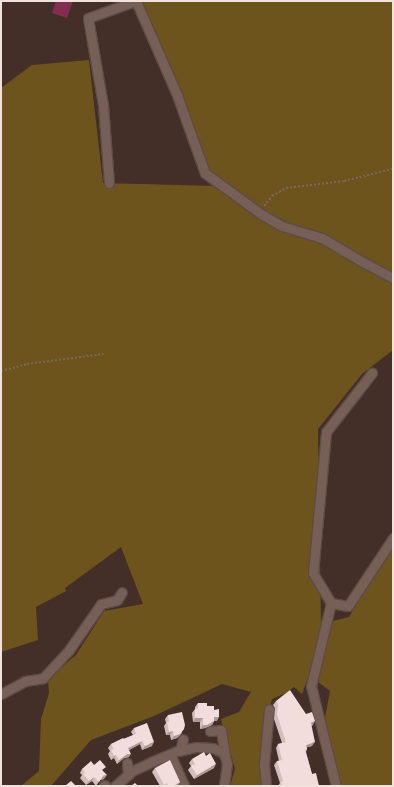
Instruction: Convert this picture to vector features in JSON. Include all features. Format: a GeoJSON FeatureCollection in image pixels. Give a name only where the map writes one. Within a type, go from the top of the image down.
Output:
{"type":"FeatureCollection","features":[{"type":"Feature","properties":{"kind":"street"},"geometry":{"type":"LineString","coordinates":[[109,183],[103,105],[88,18],[136,1],[177,94],[205,173],[261,214],[282,226],[322,238],[393,278]]}},
{"type":"Feature","properties":{"kind":"street"},"geometry":{"type":"LineString","coordinates":[[336,786],[311,686],[331,603],[313,573],[326,432],[372,373]]}},
{"type":"Feature","properties":{"kind":"street"},"geometry":{"type":"LineString","coordinates":[[331,603],[348,606],[393,538]]}},
{"type":"Feature","properties":{"kind":"street"},"geometry":{"type":"LineString","coordinates":[[1,694],[25,682],[43,678],[69,650],[101,604],[117,600],[122,592]]}},
{"type":"Feature","properties":{"kind":"street"},"geometry":{"type":"LineString","coordinates":[[266,786],[264,765],[269,709]]}},
{"type":"Feature","properties":{"kind":"street"},"geometry":{"type":"LineString","coordinates":[[210,731],[221,730],[227,764],[224,786]]}},
{"type":"Feature","properties":{"kind":"street"},"geometry":{"type":"LineString","coordinates":[[180,751],[183,739]]}},
{"type":"Feature","properties":{"kind":"street"},"geometry":{"type":"LineString","coordinates":[[115,786],[151,757],[196,747],[213,748],[222,752],[225,756]]}},
{"type":"Feature","properties":{"kind":"street"},"geometry":{"type":"LineString","coordinates":[[170,754],[184,785],[183,786]]}},
{"type":"Feature","properties":{"kind":"street"},"geometry":{"type":"LineString","coordinates":[[127,763],[128,775]]}},
{"type":"Feature","properties":{"kind":"path"},"geometry":{"type":"LineString","coordinates":[[261,214],[269,199],[281,190],[360,178],[393,169]]}},
{"type":"Feature","properties":{"kind":"path"},"geometry":{"type":"LineString","coordinates":[[1,371],[27,364],[103,354]]}},
{"type":"Feature","properties":{"kind":"shaded area"},"geometry":{"type":"Polygon","coordinates":[[[56,1],[73,1],[67,18],[52,13],[56,1]]]}},
{"type":"Feature","properties":{"kind":"shaded area"},"geometry":{"type":"Polygon","coordinates":[[[139,1],[393,1],[393,350],[362,374],[318,429],[321,624],[349,617],[393,540],[393,786],[340,786],[324,723],[330,691],[309,675],[302,694],[294,687],[286,693],[272,699],[261,736],[263,786],[230,786],[235,769],[221,719],[239,712],[251,692],[222,684],[154,716],[91,740],[51,786],[21,786],[39,771],[41,719],[49,693],[48,679],[76,655],[104,611],[143,604],[121,547],[65,588],[66,591],[36,607],[38,640],[1,652],[1,88],[32,65],[89,60],[103,183],[216,186],[140,21],[139,1]]]}},
{"type":"Feature","properties":{"kind":"building"},"geometry":{"type":"Polygon","coordinates":[[[290,690],[306,714],[312,712],[315,721],[311,723],[315,742],[306,745],[307,749],[305,750],[312,774],[316,773],[319,786],[282,786],[281,782],[283,781],[277,761],[282,760],[278,744],[286,742],[277,715],[278,704],[276,701],[290,690]]]}},
{"type":"Feature","properties":{"kind":"building"},"geometry":{"type":"Polygon","coordinates":[[[198,703],[207,703],[207,706],[214,706],[214,710],[219,709],[219,717],[214,717],[214,721],[207,725],[203,725],[203,718],[195,718],[195,709],[198,709],[198,703]]]}},
{"type":"Feature","properties":{"kind":"building"},"geometry":{"type":"Polygon","coordinates":[[[182,712],[185,725],[184,729],[180,734],[174,736],[173,731],[169,732],[167,722],[169,722],[168,715],[182,712]]]}},
{"type":"Feature","properties":{"kind":"building"},"geometry":{"type":"Polygon","coordinates":[[[147,723],[154,742],[145,746],[142,741],[128,748],[131,754],[127,754],[119,760],[116,755],[114,756],[111,750],[114,749],[111,744],[136,734],[134,728],[147,723]]]}},
{"type":"Feature","properties":{"kind":"building"},"geometry":{"type":"Polygon","coordinates":[[[204,752],[206,756],[210,753],[216,764],[197,775],[191,766],[195,764],[192,759],[204,752]]]}},
{"type":"Feature","properties":{"kind":"building"},"geometry":{"type":"Polygon","coordinates":[[[100,760],[106,767],[102,770],[107,775],[103,776],[99,782],[94,777],[89,781],[83,774],[85,772],[82,769],[91,761],[94,765],[100,760]]]}},
{"type":"Feature","properties":{"kind":"building"},"geometry":{"type":"Polygon","coordinates":[[[170,760],[180,782],[173,786],[168,786],[167,783],[164,785],[155,768],[170,760]]]}},
{"type":"Feature","properties":{"kind":"building"},"geometry":{"type":"Polygon","coordinates":[[[71,781],[76,786],[65,786],[71,781]]]}},
{"type":"Feature","properties":{"kind":"building"},"geometry":{"type":"Polygon","coordinates":[[[135,783],[138,786],[131,786],[135,783]]]}}]}
